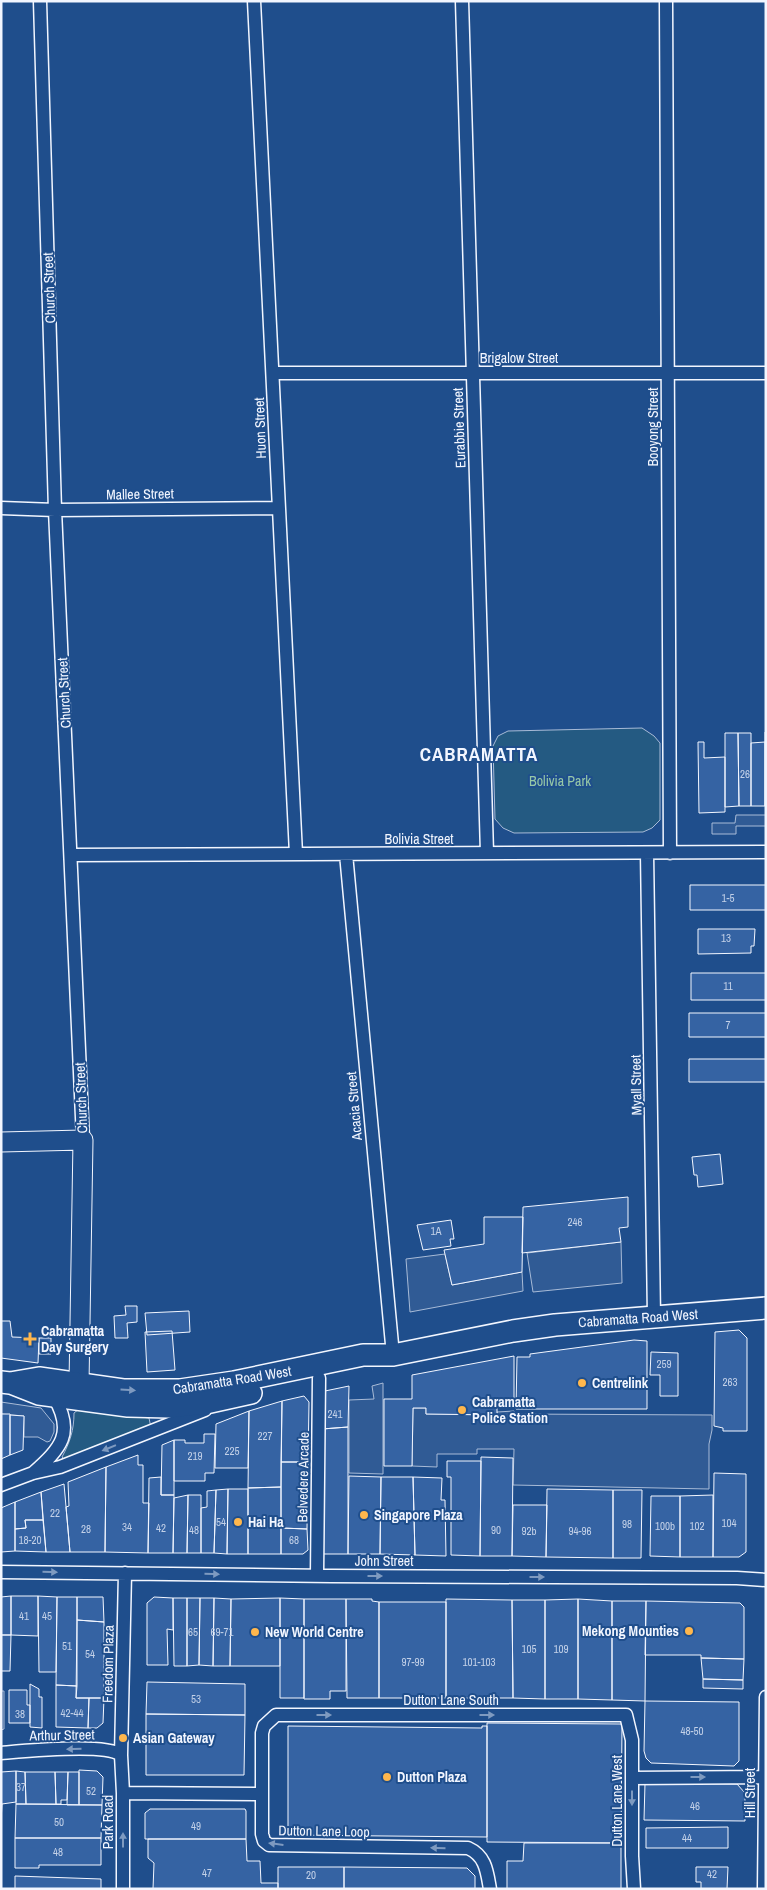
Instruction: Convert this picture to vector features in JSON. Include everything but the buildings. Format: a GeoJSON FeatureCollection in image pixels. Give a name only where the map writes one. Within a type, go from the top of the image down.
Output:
{"type":"FeatureCollection","features":[{"type":"Feature","properties":{"kind":"main road"},"geometry":{"type":"LineString","coordinates":[[1,1142],[82,1140]]}},
{"type":"Feature","properties":{"kind":"main road","name":"Church Street"},"geometry":{"type":"LineString","coordinates":[[79,1384],[82,1140]]}},
{"type":"Feature","properties":{"kind":"main road","name":"Cabramatta Road West"},"geometry":{"type":"LineString","coordinates":[[6,1382],[39,1378],[123,1390],[180,1390],[234,1382],[363,1355],[393,1355],[512,1331],[555,1325],[766,1308]]}},
{"type":"Feature","properties":{"kind":"main road","name":"Cabramatta Road West"},"geometry":{"type":"LineString","coordinates":[[6,1382],[39,1394],[54,1397],[128,1406],[168,1407],[206,1403],[372,1366],[393,1355]]}},
{"type":"Feature","properties":{"kind":"street","name":"Church Street"},"geometry":{"type":"LineString","coordinates":[[40,1],[56,510],[72,855],[82,1140]]}},
{"type":"Feature","properties":{"kind":"street","name":"Huon Street"},"geometry":{"type":"LineString","coordinates":[[254,1],[296,854]]}},
{"type":"Feature","properties":{"kind":"street","name":"Eurabbie Street"},"geometry":{"type":"LineString","coordinates":[[462,1],[487,854]]}},
{"type":"Feature","properties":{"kind":"street","name":"Booyong Street"},"geometry":{"type":"LineString","coordinates":[[666,1],[670,853]]}},
{"type":"Feature","properties":{"kind":"street","name":"Brigalow Street"},"geometry":{"type":"LineString","coordinates":[[273,373],[766,373]]}},
{"type":"Feature","properties":{"kind":"street","name":"Mallee Street"},"geometry":{"type":"LineString","coordinates":[[1,508],[56,510],[278,508]]}},
{"type":"Feature","properties":{"kind":"street","name":"Bolivia Street"},"geometry":{"type":"LineString","coordinates":[[72,855],[766,852]]}},
{"type":"Feature","properties":{"kind":"street","name":"Myall Street"},"geometry":{"type":"LineString","coordinates":[[647,853],[654,1317]]}},
{"type":"Feature","properties":{"kind":"street","name":"Acacia Street"},"geometry":{"type":"LineString","coordinates":[[346,854],[393,1355]]}},
{"type":"Feature","properties":{"kind":"street","name":"Belvedere Arcade"},"geometry":{"type":"LineString","coordinates":[[317,1576],[319,1378]]}},
{"type":"Feature","properties":{"kind":"street","name":"Cabramatta Road West"},"geometry":{"type":"LineString","coordinates":[[1,1485],[33,1473],[60,1467],[252,1393]]}},
{"type":"Feature","properties":{"kind":"street","name":"Cabramatta Road West"},"geometry":{"type":"LineString","coordinates":[[33,1473],[53,1454],[62,1438],[64,1416],[54,1397]]}},
{"type":"Feature","properties":{"kind":"street","name":"John Street"},"geometry":{"type":"LineString","coordinates":[[1,1572],[737,1578],[766,1580]]}},
{"type":"Feature","properties":{"kind":"street","name":"Freedom Plaza"},"geometry":{"type":"LineString","coordinates":[[121,1755],[125,1573]]}},
{"type":"Feature","properties":{"kind":"street","name":"Hill Street"},"geometry":{"type":"LineString","coordinates":[[764,1889],[766,1697]]}},
{"type":"Feature","properties":{"kind":"street","name":"Dutton Lane South"},"geometry":{"type":"LineString","coordinates":[[276,1715],[626,1715]]}},
{"type":"Feature","properties":{"kind":"street","name":"Dutton Lane Loop"},"geometry":{"type":"LineString","coordinates":[[276,1715],[264,1726],[262,1733],[261,1794],[262,1834],[264,1841],[269,1845],[468,1848],[476,1852],[482,1859],[486,1867],[490,1889]]}},
{"type":"Feature","properties":{"kind":"street","name":"Dutton Lane West"},"geometry":{"type":"LineString","coordinates":[[626,1715],[632,1740],[632,1856],[634,1889]]}},
{"type":"Feature","properties":{"kind":"street","name":"Arthur Street"},"geometry":{"type":"LineString","coordinates":[[1,1753],[96,1748],[117,1752],[121,1755]]}},
{"type":"Feature","properties":{"kind":"street","name":"Park Road"},"geometry":{"type":"LineString","coordinates":[[121,1755],[123,1889]]}},
{"type":"Feature","properties":{"kind":"street"},"geometry":{"type":"LineString","coordinates":[[632,1778],[765,1777]]}},
{"type":"Feature","properties":{"kind":"street"},"geometry":{"type":"LineString","coordinates":[[123,1793],[261,1794]]}},
{"type":"Feature","properties":{"kind":"green space","name":"Bolivia Park"},"geometry":{"type":"Polygon","coordinates":[[[642,728],[654,736],[660,743],[660,820],[652,828],[643,832],[514,833],[503,828],[495,819],[493,746],[498,736],[508,731],[642,728]]]}},
{"type":"Feature","properties":{"kind":"green space"},"geometry":{"type":"Polygon","coordinates":[[[79,1409],[149,1418],[151,1428],[66,1461],[62,1457],[71,1436],[74,1413],[79,1409]]]}},
{"type":"Feature","properties":{"kind":"shaded area"},"geometry":{"type":"Polygon","coordinates":[[[736,815],[766,815],[766,826],[736,826],[736,834],[712,834],[712,823],[735,823],[736,815]]]}},
{"type":"Feature","properties":{"kind":"shaded area"},"geometry":{"type":"Polygon","coordinates":[[[621,1242],[622,1283],[533,1292],[527,1253],[621,1242]]]}},
{"type":"Feature","properties":{"kind":"shaded area"},"geometry":{"type":"Polygon","coordinates":[[[445,1254],[452,1285],[522,1272],[523,1291],[410,1312],[406,1259],[445,1254]]]}},
{"type":"Feature","properties":{"kind":"shaded area"},"geometry":{"type":"Polygon","coordinates":[[[383,1383],[383,1474],[349,1473],[349,1400],[374,1399],[372,1386],[383,1383]]]}},
{"type":"Feature","properties":{"kind":"shaded area"},"geometry":{"type":"Polygon","coordinates":[[[1,1402],[41,1408],[54,1424],[54,1432],[50,1441],[47,1442],[38,1437],[24,1437],[24,1416],[1,1414],[1,1402]]]}},
{"type":"Feature","properties":{"kind":"shaded area"},"geometry":{"type":"Polygon","coordinates":[[[413,1408],[426,1408],[426,1414],[497,1415],[497,1412],[514,1411],[515,1414],[712,1415],[712,1430],[709,1444],[709,1489],[513,1485],[514,1449],[477,1449],[477,1454],[437,1454],[437,1467],[412,1466],[413,1408]]]}},
{"type":"Feature","properties":{"kind":"shaded area"},"geometry":{"type":"Polygon","coordinates":[[[1,1691],[4,1691],[4,1729],[1,1730],[1,1691]]]}},
{"type":"Feature","properties":{"kind":"place","name":"Cabramatta Day Surgery"},"geometry":{"type":"Point","coordinates":[30,1339]}},
{"type":"Feature","properties":{"kind":"place","name":"Centrelink"},"geometry":{"type":"Point","coordinates":[582,1383]}},
{"type":"Feature","properties":{"kind":"place","name":"Cabramatta Police Station"},"geometry":{"type":"Point","coordinates":[462,1410]}},
{"type":"Feature","properties":{"kind":"place","name":"Singapore Plaza"},"geometry":{"type":"Point","coordinates":[364,1515]}},
{"type":"Feature","properties":{"kind":"place","name":"Hai Ha"},"geometry":{"type":"Point","coordinates":[238,1522]}},
{"type":"Feature","properties":{"kind":"place","name":"Mekong Mounties"},"geometry":{"type":"Point","coordinates":[689,1631]}},
{"type":"Feature","properties":{"kind":"place","name":"New World Centre"},"geometry":{"type":"Point","coordinates":[255,1632]}},
{"type":"Feature","properties":{"kind":"place","name":"Asian Gateway"},"geometry":{"type":"Point","coordinates":[123,1738]}},
{"type":"Feature","properties":{"kind":"place","name":"Dutton Plaza"},"geometry":{"type":"Point","coordinates":[387,1777]}},
{"type":"Feature","properties":{"kind":"district","name":"CABRAMATTA"},"geometry":{"type":"Point","coordinates":[479,754]}}]}
